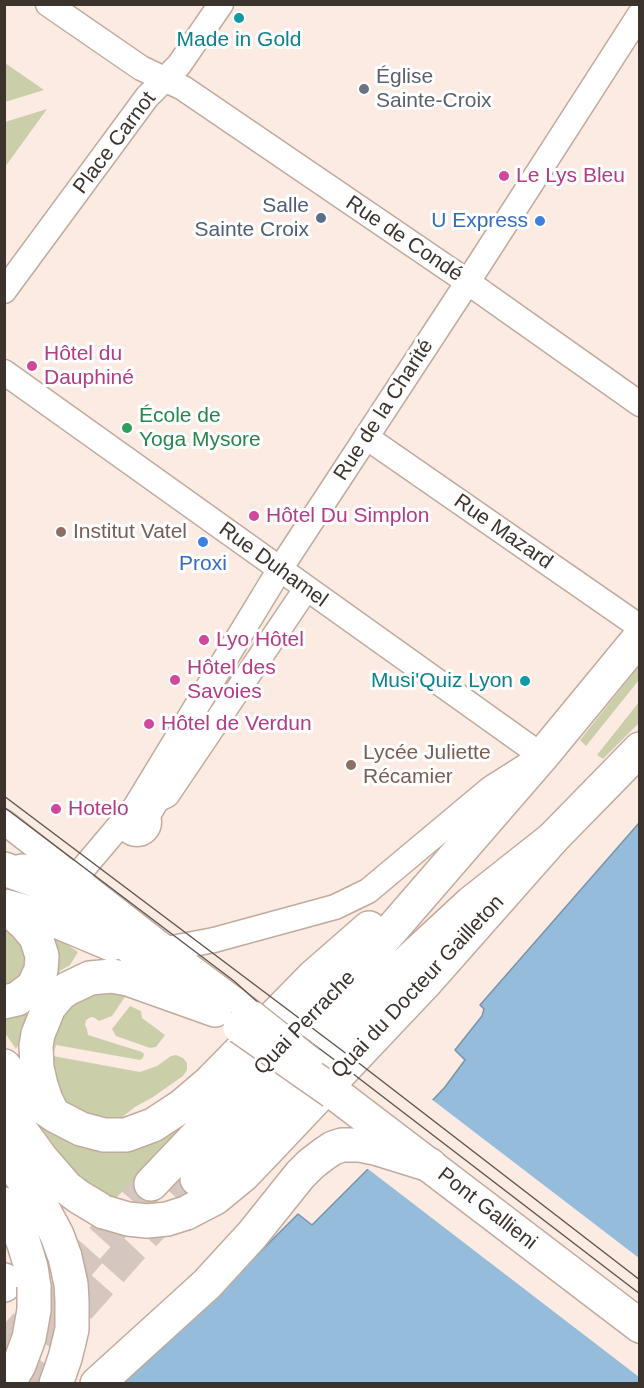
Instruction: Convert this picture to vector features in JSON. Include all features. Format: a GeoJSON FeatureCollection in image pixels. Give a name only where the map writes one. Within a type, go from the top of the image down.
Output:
{"type":"FeatureCollection","features":[{"type":"Feature","properties":{"kind":"main road"},"geometry":{"type":"LineString","coordinates":[[4,1066],[26,1092],[54,1115],[81,1129],[104,1135],[126,1135],[153,1125],[182,1106],[209,1083],[313,976],[410,890],[454,858],[542,756],[639,637]]}},
{"type":"Feature","properties":{"kind":"main road","name":"Quai du Docteur Gailleton"},"geometry":{"type":"LineString","coordinates":[[4,1107],[41,1158],[67,1188],[104,1212],[128,1219],[168,1220],[215,1198],[243,1175],[424,984],[552,839],[639,749]]}},
{"type":"Feature","properties":{"kind":"main road"},"geometry":{"type":"LineString","coordinates":[[196,1179],[348,1017],[471,903],[552,839]]}},
{"type":"Feature","properties":{"kind":"main road","name":"Quai Perrache"},"geometry":{"type":"LineString","coordinates":[[151,1184],[375,949],[454,858]]}},
{"type":"Feature","properties":{"kind":"main road"},"geometry":{"type":"LineString","coordinates":[[4,861],[62,881],[71,897],[154,953],[333,1092],[360,1132],[311,1164],[252,1235],[207,1284],[97,1383]]}},
{"type":"Feature","properties":{"kind":"main road"},"geometry":{"type":"LineString","coordinates":[[4,869],[62,881]]}},
{"type":"Feature","properties":{"kind":"main road"},"geometry":{"type":"LineString","coordinates":[[5,906],[154,953]]}},
{"type":"Feature","properties":{"kind":"main road"},"geometry":{"type":"LineString","coordinates":[[4,1002],[23,996],[33,987],[41,970],[42,956],[36,938],[25,924],[5,906]]}},
{"type":"Feature","properties":{"kind":"main road"},"geometry":{"type":"LineString","coordinates":[[54,1115],[41,1085],[37,1068],[36,1046],[38,1034],[49,1007],[67,988],[90,978],[112,976],[128,979],[236,1017]]}},
{"type":"Feature","properties":{"kind":"main road","name":"Pont Gallieni"},"geometry":{"type":"LineString","coordinates":[[360,1132],[375,1148],[430,1165],[639,1326]]}},
{"type":"Feature","properties":{"kind":"main road"},"geometry":{"type":"LineString","coordinates":[[4,1152],[45,1212],[65,1257],[71,1284],[72,1329],[66,1358],[56,1383]]}},
{"type":"Feature","properties":{"kind":"main road"},"geometry":{"type":"LineString","coordinates":[[4,1204],[16,1224],[31,1267],[14,1284],[34,1310],[29,1338],[19,1365],[8,1383]]}},
{"type":"Feature","properties":{"kind":"street","name":"Place Carnot"},"geometry":{"type":"LineString","coordinates":[[4,291],[147,97],[165,79],[141,68],[48,4]]}},
{"type":"Feature","properties":{"kind":"street"},"geometry":{"type":"LineString","coordinates":[[165,79],[179,65],[221,4]]}},
{"type":"Feature","properties":{"kind":"street","name":"Rue de la Charité"},"geometry":{"type":"LineString","coordinates":[[136,814],[280,569],[639,14]]}},
{"type":"Feature","properties":{"kind":"street","name":"Rue de Condé"},"geometry":{"type":"LineString","coordinates":[[165,79],[183,88],[467,282],[639,404]]}},
{"type":"Feature","properties":{"kind":"street","name":"Rue Duhamel"},"geometry":{"type":"LineString","coordinates":[[4,372],[542,756]]}},
{"type":"Feature","properties":{"kind":"street","name":"Rue Mazard"},"geometry":{"type":"LineString","coordinates":[[366,437],[639,627]]}},
{"type":"Feature","properties":{"kind":"street","name":"Rue de la Charité"},"geometry":{"type":"LineString","coordinates":[[62,881],[136,814],[167,795],[306,589]]}},
{"type":"Feature","properties":{"kind":"street"},"geometry":{"type":"LineString","coordinates":[[154,953],[214,940],[335,907],[368,891],[490,789],[542,756]]}},
{"type":"Feature","properties":{"kind":"street"},"geometry":{"type":"LineString","coordinates":[[4,822],[62,881]]}},
{"type":"Feature","properties":{"kind":"green space"},"geometry":{"type":"Polygon","coordinates":[[[5,63],[44,90],[5,102],[5,63]]]}},
{"type":"Feature","properties":{"kind":"green space"},"geometry":{"type":"Polygon","coordinates":[[[47,109],[5,167],[5,122],[47,109]]]}},
{"type":"Feature","properties":{"kind":"green space"},"geometry":{"type":"Polygon","coordinates":[[[639,666],[639,680],[586,746],[580,740],[639,666]]]}},
{"type":"Feature","properties":{"kind":"green space"},"geometry":{"type":"Polygon","coordinates":[[[639,702],[639,723],[603,759],[597,755],[639,702]]]}},
{"type":"Feature","properties":{"kind":"green space"},"geometry":{"type":"Polygon","coordinates":[[[4,928],[13,934],[29,956],[24,978],[5,989],[4,928]]]}},
{"type":"Feature","properties":{"kind":"green space"},"geometry":{"type":"Polygon","coordinates":[[[51,937],[62,941],[78,952],[70,965],[53,975],[51,937]]]}},
{"type":"Feature","properties":{"kind":"green space"},"geometry":{"type":"Polygon","coordinates":[[[131,988],[112,1016],[99,1021],[91,1017],[86,1020],[85,1025],[88,1035],[142,1052],[143,1058],[140,1060],[56,1045],[53,1056],[140,1072],[157,1066],[176,1055],[187,1063],[187,1070],[183,1076],[135,1107],[120,1121],[95,1119],[73,1109],[63,1100],[44,1048],[71,997],[131,988]]]}},
{"type":"Feature","properties":{"kind":"green space"},"geometry":{"type":"Polygon","coordinates":[[[130,1006],[141,1011],[142,1018],[165,1035],[156,1047],[150,1048],[116,1036],[112,1029],[130,1006]]]}},
{"type":"Feature","properties":{"kind":"green space"},"geometry":{"type":"Polygon","coordinates":[[[27,1010],[29,1012],[23,1036],[16,1049],[5,1033],[4,1015],[27,1010]]]}},
{"type":"Feature","properties":{"kind":"green space"},"geometry":{"type":"Polygon","coordinates":[[[34,1119],[189,1126],[115,1199],[91,1188],[68,1168],[34,1119]]]}},
{"type":"Feature","properties":{"kind":"water"},"geometry":{"type":"Polygon","coordinates":[[[639,823],[639,1383],[121,1384],[228,1284],[298,1214],[312,1225],[445,1087],[465,1060],[455,1050],[482,1016],[484,1009],[480,1005],[639,823]]]}},
{"type":"Feature","properties":{"kind":"pier"},"geometry":{"type":"Polygon","coordinates":[[[430,1098],[639,1258],[639,1377],[368,1169],[364,1169],[430,1098]]]}},
{"type":"Feature","properties":{"kind":"tunnel"},"geometry":{"type":"LineString","coordinates":[[17,1384],[48,1343],[129,1251],[197,1179]]}},
{"type":"Feature","properties":{"kind":"tunnel"},"geometry":{"type":"LineString","coordinates":[[4,1349],[151,1184]]}},
{"type":"Feature","properties":{"kind":"tram line"},"geometry":{"type":"LineString","coordinates":[[4,796],[360,1064],[640,1280]]}},
{"type":"Feature","properties":{"kind":"tram line"},"geometry":{"type":"LineString","coordinates":[[4,807],[640,1294]]}},
{"type":"Feature","properties":{"kind":"place","name":"Made in Gold"},"geometry":{"type":"Point","coordinates":[239,18]}},
{"type":"Feature","properties":{"kind":"place","name":"Église Sainte-Croix"},"geometry":{"type":"Point","coordinates":[364,89]}},
{"type":"Feature","properties":{"kind":"place","name":"Le Lys Bleu"},"geometry":{"type":"Point","coordinates":[504,176]}},
{"type":"Feature","properties":{"kind":"place","name":"Salle Sainte Croix"},"geometry":{"type":"Point","coordinates":[321,218]}},
{"type":"Feature","properties":{"kind":"place","name":"U Express"},"geometry":{"type":"Point","coordinates":[540,221]}},
{"type":"Feature","properties":{"kind":"place","name":"Hôtel du Dauphiné"},"geometry":{"type":"Point","coordinates":[32,366]}},
{"type":"Feature","properties":{"kind":"place","name":"École de Yoga Mysore"},"geometry":{"type":"Point","coordinates":[127,428]}},
{"type":"Feature","properties":{"kind":"place","name":"Hôtel Du Simplon"},"geometry":{"type":"Point","coordinates":[254,516]}},
{"type":"Feature","properties":{"kind":"place","name":"Institut Vatel"},"geometry":{"type":"Point","coordinates":[61,532]}},
{"type":"Feature","properties":{"kind":"place","name":"Proxi"},"geometry":{"type":"Point","coordinates":[203,542]}},
{"type":"Feature","properties":{"kind":"place","name":"Lyo Hôtel"},"geometry":{"type":"Point","coordinates":[204,640]}},
{"type":"Feature","properties":{"kind":"place","name":"Hôtel des Savoies"},"geometry":{"type":"Point","coordinates":[175,680]}},
{"type":"Feature","properties":{"kind":"place","name":"Musi'Quiz Lyon"},"geometry":{"type":"Point","coordinates":[525,681]}},
{"type":"Feature","properties":{"kind":"place","name":"Hôtel de Verdun"},"geometry":{"type":"Point","coordinates":[149,724]}},
{"type":"Feature","properties":{"kind":"place","name":"Lycée Juliette Récamier"},"geometry":{"type":"Point","coordinates":[351,765]}},
{"type":"Feature","properties":{"kind":"place","name":"Hotelo"},"geometry":{"type":"Point","coordinates":[56,809]}}]}
